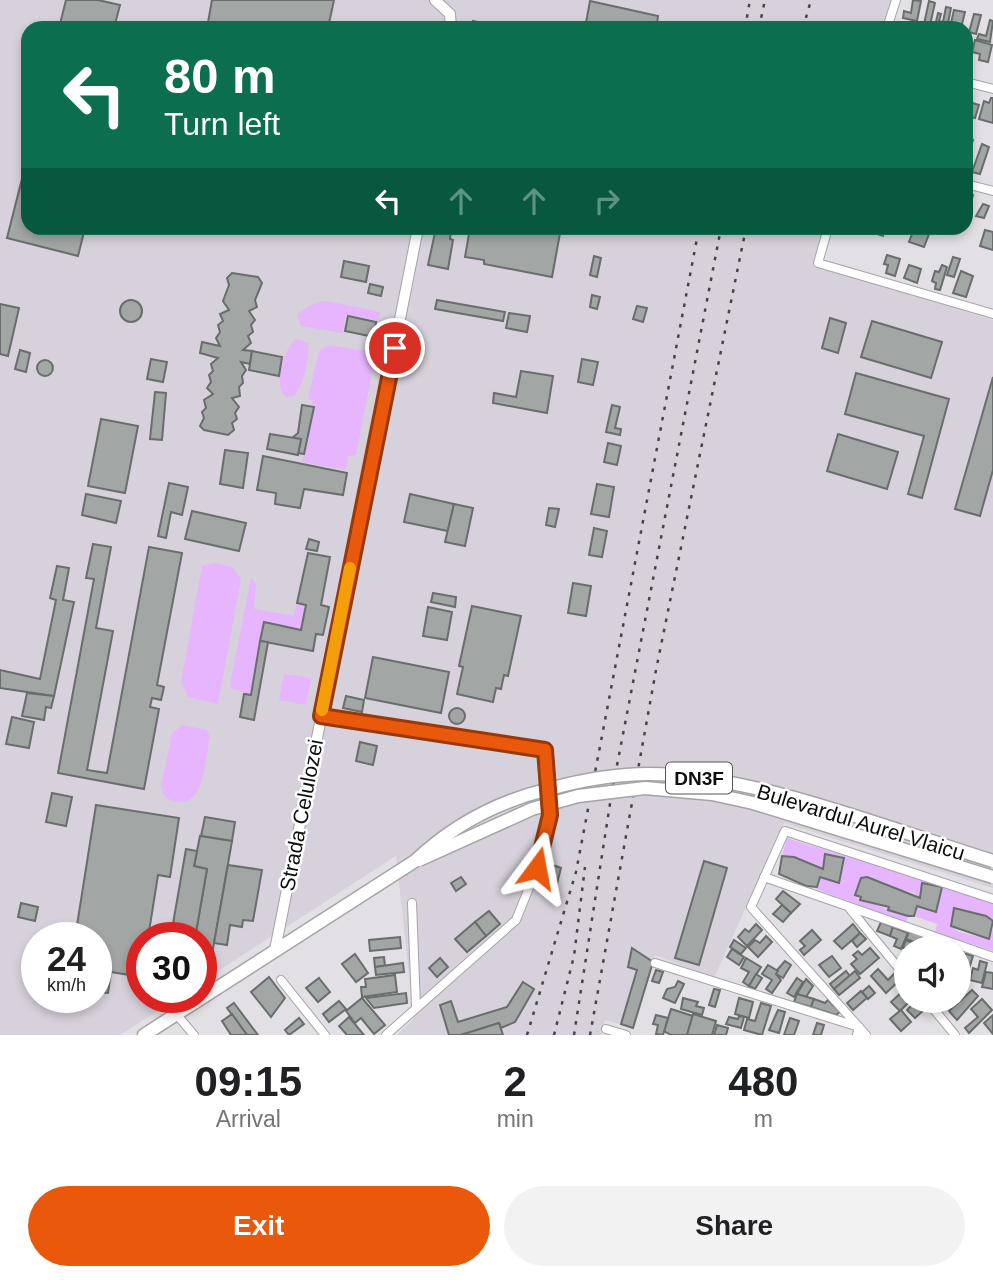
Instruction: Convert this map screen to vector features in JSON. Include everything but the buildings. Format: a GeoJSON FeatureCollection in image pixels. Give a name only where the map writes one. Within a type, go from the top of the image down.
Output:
{"type":"FeatureCollection","features":[{"type":"Feature","properties":{"kind":"main road","name":"Bulevardul Aurel Vlaicu"},"geometry":{"type":"LineString","coordinates":[[144,1035],[415,861],[457,827],[519,797],[579,781],[648,774],[719,780],[760,790],[993,862]]}},
{"type":"Feature","properties":{"kind":"main road","name":"Bulevardul Aurel Vlaicu"},"geometry":{"type":"LineString","coordinates":[[415,861],[437,854],[497,822],[533,809],[578,796],[645,788],[712,794],[753,803],[993,877]]}},
{"type":"Feature","properties":{"kind":"street"},"geometry":{"type":"LineString","coordinates":[[435,0],[450,13],[451,21]]}},
{"type":"Feature","properties":{"kind":"street"},"geometry":{"type":"LineString","coordinates":[[889,21],[896,0]]}},
{"type":"Feature","properties":{"kind":"street"},"geometry":{"type":"LineString","coordinates":[[973,84],[993,89]]}},
{"type":"Feature","properties":{"kind":"street"},"geometry":{"type":"LineString","coordinates":[[973,186],[993,191]]}},
{"type":"Feature","properties":{"kind":"street","name":"Strada Celulozei"},"geometry":{"type":"LineString","coordinates":[[275,950],[417,235]]}},
{"type":"Feature","properties":{"kind":"street"},"geometry":{"type":"LineString","coordinates":[[826,235],[818,263],[993,314]]}},
{"type":"Feature","properties":{"kind":"street"},"geometry":{"type":"LineString","coordinates":[[321,716],[545,750],[550,815],[537,868],[516,920],[386,1035]]}},
{"type":"Feature","properties":{"kind":"street"},"geometry":{"type":"LineString","coordinates":[[858,1031],[751,907],[785,831],[993,899]]}},
{"type":"Feature","properties":{"kind":"street"},"geometry":{"type":"LineString","coordinates":[[764,877],[993,957]]}},
{"type":"Feature","properties":{"kind":"street"},"geometry":{"type":"LineString","coordinates":[[412,902],[416,1007]]}},
{"type":"Feature","properties":{"kind":"street"},"geometry":{"type":"LineString","coordinates":[[848,906],[894,962]]}},
{"type":"Feature","properties":{"kind":"street"},"geometry":{"type":"LineString","coordinates":[[655,963],[866,1035]]}},
{"type":"Feature","properties":{"kind":"street"},"geometry":{"type":"LineString","coordinates":[[281,980],[325,1035]]}},
{"type":"Feature","properties":{"kind":"street"},"geometry":{"type":"LineString","coordinates":[[937,1013],[955,1035]]}},
{"type":"Feature","properties":{"kind":"street"},"geometry":{"type":"LineString","coordinates":[[176,1014],[194,1035]]}},
{"type":"Feature","properties":{"kind":"street"},"geometry":{"type":"LineString","coordinates":[[606,1029],[626,1035]]}},
{"type":"Feature","properties":{"kind":"shaded area"},"geometry":{"type":"Polygon","coordinates":[[[0,0],[891,0],[885,21],[21,21],[21,235],[822,235],[813,265],[993,320],[993,888],[784,823],[714,978],[655,955],[633,1028],[605,1020],[602,1035],[397,1035],[414,1019],[396,856],[217,972],[217,922],[126,922],[126,1013],[154,1013],[120,1035],[0,1035],[0,0]]]}},
{"type":"Feature","properties":{"kind":"shaded area"},"geometry":{"type":"Polygon","coordinates":[[[327,301],[380,312],[378,321],[346,315],[342,333],[301,326],[297,314],[311,305],[327,301]]]}},
{"type":"Feature","properties":{"kind":"shaded area"},"geometry":{"type":"Polygon","coordinates":[[[296,339],[308,343],[307,363],[298,391],[294,396],[286,397],[280,384],[281,367],[287,351],[296,339]]]}},
{"type":"Feature","properties":{"kind":"shaded area"},"geometry":{"type":"Polygon","coordinates":[[[330,345],[376,353],[356,455],[348,456],[346,470],[302,462],[313,408],[312,400],[308,399],[319,351],[330,345]]]}},
{"type":"Feature","properties":{"kind":"shaded area"},"geometry":{"type":"Polygon","coordinates":[[[214,563],[232,567],[241,579],[218,704],[188,697],[181,682],[202,566],[214,563]]]}},
{"type":"Feature","properties":{"kind":"shaded area"},"geometry":{"type":"Polygon","coordinates":[[[251,578],[256,584],[254,609],[294,616],[297,603],[306,605],[301,630],[264,623],[251,695],[231,688],[230,684],[251,578]]]}},
{"type":"Feature","properties":{"kind":"shaded area"},"geometry":{"type":"Polygon","coordinates":[[[284,674],[311,678],[306,705],[279,700],[284,674]]]}},
{"type":"Feature","properties":{"kind":"shaded area"},"geometry":{"type":"Polygon","coordinates":[[[183,725],[206,730],[210,736],[200,784],[188,801],[178,802],[165,797],[161,787],[172,733],[183,725]]]}},
{"type":"Feature","properties":{"kind":"shaded area"},"geometry":{"type":"Polygon","coordinates":[[[787,838],[993,902],[993,921],[985,915],[955,908],[951,926],[959,932],[988,939],[993,929],[993,951],[971,944],[971,936],[947,936],[935,932],[937,924],[914,916],[917,906],[936,912],[941,887],[922,883],[920,898],[914,893],[885,886],[886,883],[861,878],[855,895],[860,900],[908,916],[906,922],[816,889],[820,877],[839,882],[844,858],[825,855],[823,869],[794,857],[782,856],[787,838]]]}},
{"type":"Feature","properties":{"kind":"railway"},"geometry":{"type":"LineString","coordinates":[[746,21],[750,0]]}},
{"type":"Feature","properties":{"kind":"railway"},"geometry":{"type":"LineString","coordinates":[[760,21],[765,0]]}},
{"type":"Feature","properties":{"kind":"railway"},"geometry":{"type":"LineString","coordinates":[[805,21],[811,0]]}},
{"type":"Feature","properties":{"kind":"railway"},"geometry":{"type":"LineString","coordinates":[[527,1035],[576,872],[698,235]]}},
{"type":"Feature","properties":{"kind":"railway"},"geometry":{"type":"LineString","coordinates":[[574,1035],[612,791],[720,235]]}},
{"type":"Feature","properties":{"kind":"railway"},"geometry":{"type":"LineString","coordinates":[[590,1035],[656,670],[745,235]]}},
{"type":"Feature","properties":{"kind":"railway"},"geometry":{"type":"LineString","coordinates":[[554,1035],[574,956],[585,867]]}},
{"type":"Feature","properties":{"kind":"slow traffic"},"geometry":{"type":"LineString","coordinates":[[322,710],[350,568]]}},
{"type":"Feature","properties":{"kind":"route"},"geometry":{"type":"LineString","coordinates":[[395,348],[321,716],[545,750],[550,815],[537,868]]}}]}
